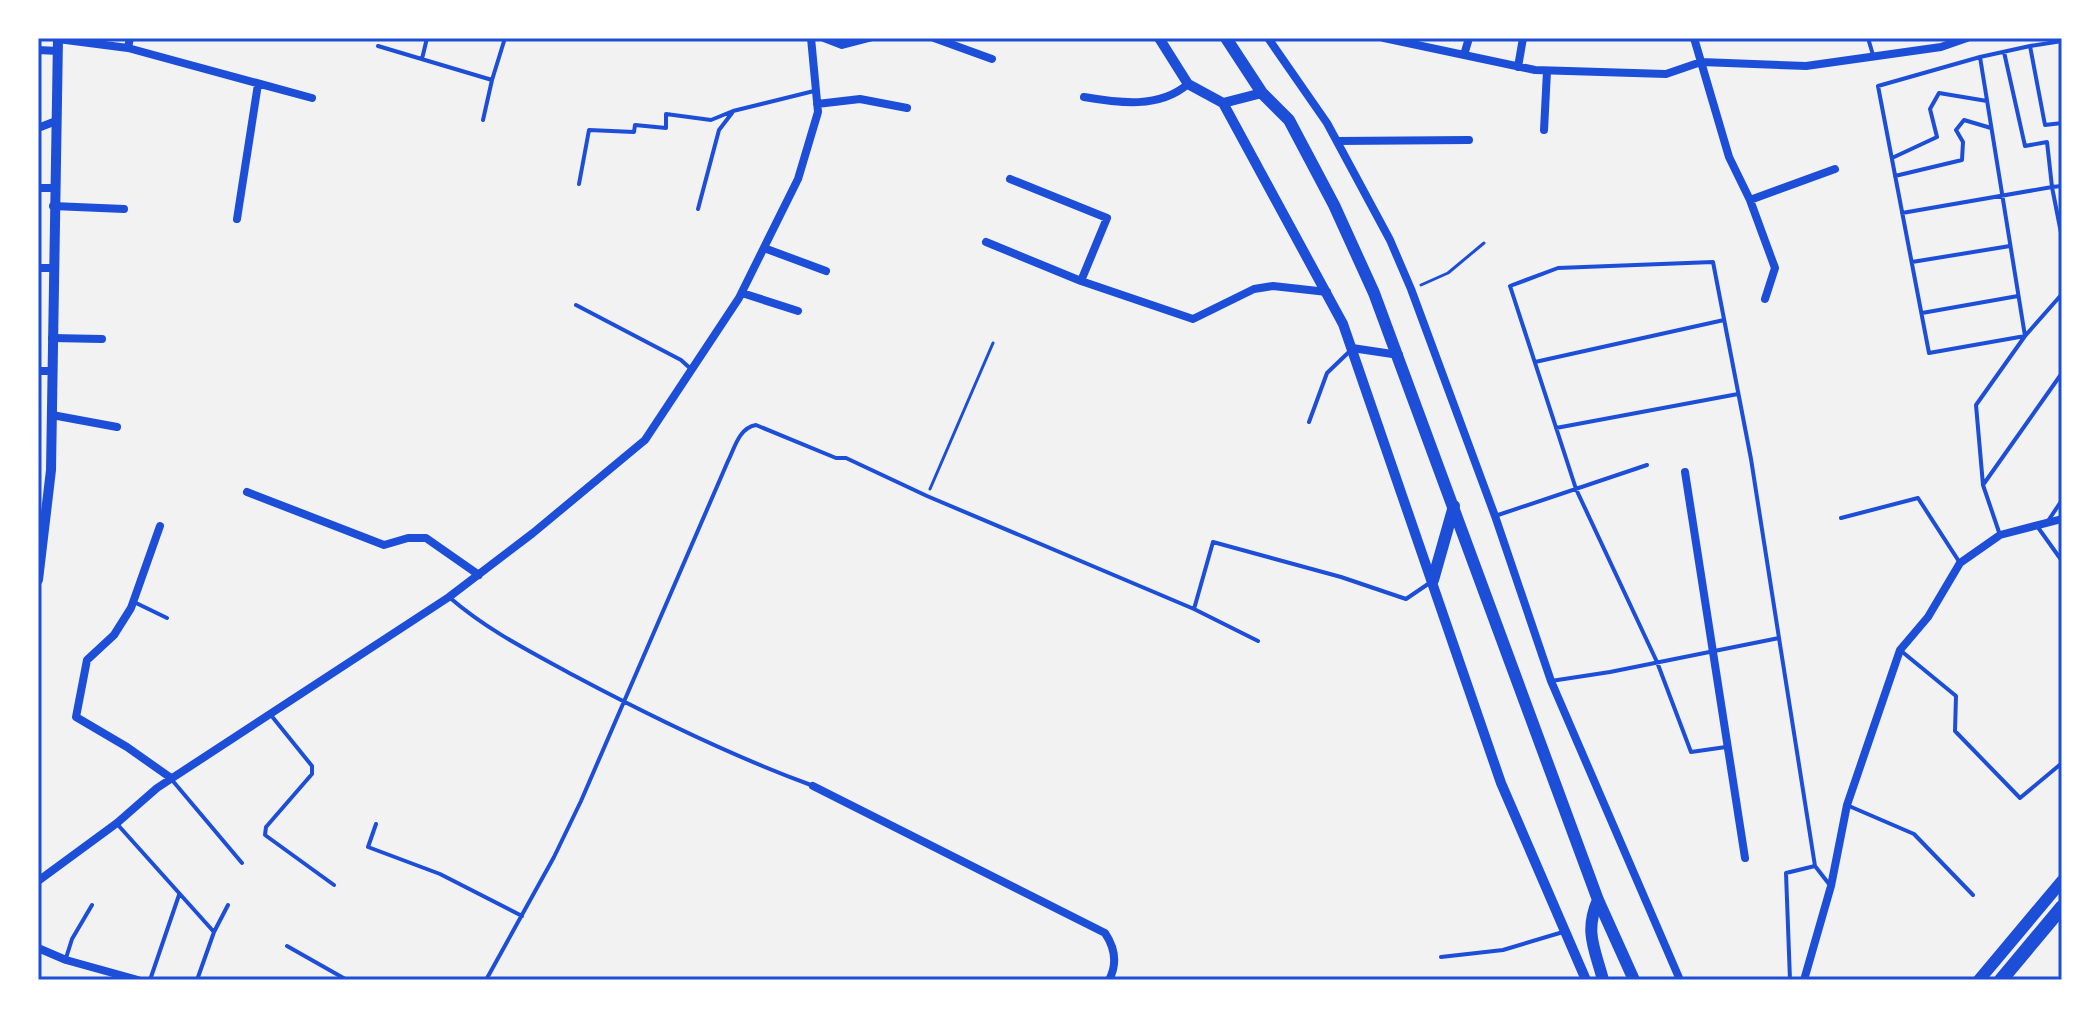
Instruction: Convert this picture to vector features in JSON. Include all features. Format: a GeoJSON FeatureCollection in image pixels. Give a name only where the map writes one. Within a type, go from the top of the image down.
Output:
{"type":"FeatureCollection","features":[{"type":"Feature","properties":{"kind":"highway"},"geometry":{"type":"LineString","coordinates":[[2001,980],[2062,907]]}},
{"type":"Feature","properties":{"kind":"main road"},"geometry":{"type":"LineString","coordinates":[[1226,38],[1262,93],[1289,120],[1334,205],[1399,355],[1598,900],[1634,980]]}},
{"type":"Feature","properties":{"kind":"main road"},"geometry":{"type":"LineString","coordinates":[[1433,580],[1454,506]]}},
{"type":"Feature","properties":{"kind":"main road"},"geometry":{"type":"LineString","coordinates":[[1979,980],[2062,881]]}},
{"type":"Feature","properties":{"kind":"main road"},"geometry":{"type":"LineString","coordinates":[[1598,900],[1591,915],[1589,933],[1603,980]]}},
{"type":"Feature","properties":{"kind":"street"},"geometry":{"type":"LineString","coordinates":[[38,580],[51,470],[58,38],[128,48],[312,98]]}},
{"type":"Feature","properties":{"kind":"street"},"geometry":{"type":"LineString","coordinates":[[128,48],[130,38]]}},
{"type":"Feature","properties":{"kind":"street"},"geometry":{"type":"LineString","coordinates":[[38,881],[117,823],[171,778],[449,597],[563,509],[645,440],[742,293],[798,179],[818,112],[811,38]]}},
{"type":"Feature","properties":{"kind":"street"},"geometry":{"type":"LineString","coordinates":[[824,38],[842,45],[869,38]]}},
{"type":"Feature","properties":{"kind":"street"},"geometry":{"type":"LineString","coordinates":[[934,38],[992,59]]}},
{"type":"Feature","properties":{"kind":"street"},"geometry":{"type":"LineString","coordinates":[[1159,38],[1188,84],[1223,103],[1328,293],[1352,348],[1501,783],[1586,980]]}},
{"type":"Feature","properties":{"kind":"street"},"geometry":{"type":"LineString","coordinates":[[1268,38],[1327,123],[1390,240],[1495,516],[1551,681],[1680,980]]}},
{"type":"Feature","properties":{"kind":"street"},"geometry":{"type":"LineString","coordinates":[[1384,38],[1547,71],[1666,74],[1701,62],[1806,66],[1941,47],[1967,38]]}},
{"type":"Feature","properties":{"kind":"street"},"geometry":{"type":"LineString","coordinates":[[1464,55],[1469,38]]}},
{"type":"Feature","properties":{"kind":"street"},"geometry":{"type":"LineString","coordinates":[[1518,67],[1523,38]]}},
{"type":"Feature","properties":{"kind":"street"},"geometry":{"type":"LineString","coordinates":[[1694,38],[1729,157],[1750,200],[1775,268],[1765,299]]}},
{"type":"Feature","properties":{"kind":"street"},"geometry":{"type":"LineString","coordinates":[[38,50],[58,51]]}},
{"type":"Feature","properties":{"kind":"street"},"geometry":{"type":"LineString","coordinates":[[1544,130],[1547,71]]}},
{"type":"Feature","properties":{"kind":"street"},"geometry":{"type":"LineString","coordinates":[[237,219],[258,84]]}},
{"type":"Feature","properties":{"kind":"street"},"geometry":{"type":"LineString","coordinates":[[1084,97],[1123,104],[1156,100],[1178,93],[1188,84]]}},
{"type":"Feature","properties":{"kind":"street"},"geometry":{"type":"LineString","coordinates":[[1223,103],[1262,93]]}},
{"type":"Feature","properties":{"kind":"street"},"geometry":{"type":"LineString","coordinates":[[817,104],[860,99],[907,108]]}},
{"type":"Feature","properties":{"kind":"street"},"geometry":{"type":"LineString","coordinates":[[38,128],[56,121]]}},
{"type":"Feature","properties":{"kind":"street"},"geometry":{"type":"LineString","coordinates":[[1337,141],[1469,140]]}},
{"type":"Feature","properties":{"kind":"street"},"geometry":{"type":"LineString","coordinates":[[1750,200],[1835,169]]}},
{"type":"Feature","properties":{"kind":"street"},"geometry":{"type":"LineString","coordinates":[[1010,179],[1107,218],[1081,281]]}},
{"type":"Feature","properties":{"kind":"street"},"geometry":{"type":"LineString","coordinates":[[38,188],[54,188]]}},
{"type":"Feature","properties":{"kind":"street"},"geometry":{"type":"LineString","coordinates":[[53,206],[124,209]]}},
{"type":"Feature","properties":{"kind":"street"},"geometry":{"type":"LineString","coordinates":[[986,242],[1081,281],[1193,319],[1254,289],[1273,286],[1328,293]]}},
{"type":"Feature","properties":{"kind":"street"},"geometry":{"type":"LineString","coordinates":[[764,248],[826,271]]}},
{"type":"Feature","properties":{"kind":"street"},"geometry":{"type":"LineString","coordinates":[[38,268],[53,268]]}},
{"type":"Feature","properties":{"kind":"street"},"geometry":{"type":"LineString","coordinates":[[742,293],[798,311]]}},
{"type":"Feature","properties":{"kind":"street"},"geometry":{"type":"LineString","coordinates":[[52,338],[102,339]]}},
{"type":"Feature","properties":{"kind":"street"},"geometry":{"type":"LineString","coordinates":[[1352,348],[1399,355]]}},
{"type":"Feature","properties":{"kind":"street"},"geometry":{"type":"LineString","coordinates":[[38,371],[52,371]]}},
{"type":"Feature","properties":{"kind":"street"},"geometry":{"type":"LineString","coordinates":[[52,415],[117,427]]}},
{"type":"Feature","properties":{"kind":"street"},"geometry":{"type":"LineString","coordinates":[[1685,472],[1745,858]]}},
{"type":"Feature","properties":{"kind":"street"},"geometry":{"type":"LineString","coordinates":[[247,492],[384,545],[408,538],[426,538],[479,575]]}},
{"type":"Feature","properties":{"kind":"street"},"geometry":{"type":"LineString","coordinates":[[1804,980],[1831,886],[1847,805],[1900,650],[1928,617],[1960,563],[2000,535],[2062,519]]}},
{"type":"Feature","properties":{"kind":"street"},"geometry":{"type":"LineString","coordinates":[[160,526],[134,602],[114,635],[87,660],[76,717],[171,778]]}},
{"type":"Feature","properties":{"kind":"street"},"geometry":{"type":"LineString","coordinates":[[813,786],[1105,933],[1114,950],[1109,980]]}},
{"type":"Feature","properties":{"kind":"street"},"geometry":{"type":"LineString","coordinates":[[38,948],[66,960],[138,980]]}},
{"type":"Feature","properties":{"kind":"lane"},"geometry":{"type":"LineString","coordinates":[[422,59],[427,38]]}},
{"type":"Feature","properties":{"kind":"lane"},"geometry":{"type":"LineString","coordinates":[[483,120],[505,38]]}},
{"type":"Feature","properties":{"kind":"lane"},"geometry":{"type":"LineString","coordinates":[[1868,38],[1874,56]]}},
{"type":"Feature","properties":{"kind":"lane"},"geometry":{"type":"LineString","coordinates":[[2025,336],[1929,353],[1878,86],[1980,57],[2062,41]]}},
{"type":"Feature","properties":{"kind":"lane"},"geometry":{"type":"LineString","coordinates":[[378,46],[492,80]]}},
{"type":"Feature","properties":{"kind":"lane"},"geometry":{"type":"LineString","coordinates":[[2030,46],[2045,125],[2062,123]]}},
{"type":"Feature","properties":{"kind":"lane"},"geometry":{"type":"LineString","coordinates":[[2004,52],[2025,146],[2047,142],[2062,238]]}},
{"type":"Feature","properties":{"kind":"lane"},"geometry":{"type":"LineString","coordinates":[[1980,57],[2025,336]]}},
{"type":"Feature","properties":{"kind":"lane"},"geometry":{"type":"LineString","coordinates":[[579,184],[589,130],[634,132],[635,125],[666,128],[666,114],[711,120],[733,111],[816,90]]}},
{"type":"Feature","properties":{"kind":"lane"},"geometry":{"type":"LineString","coordinates":[[1892,158],[1937,137],[1930,109],[1939,93],[1987,101]]}},
{"type":"Feature","properties":{"kind":"lane"},"geometry":{"type":"LineString","coordinates":[[698,209],[719,130],[733,111]]}},
{"type":"Feature","properties":{"kind":"lane"},"geometry":{"type":"LineString","coordinates":[[1895,176],[1962,160],[1963,142],[1956,130],[1964,120],[1991,128]]}},
{"type":"Feature","properties":{"kind":"lane"},"geometry":{"type":"LineString","coordinates":[[1902,213],[2062,186]]}},
{"type":"Feature","properties":{"kind":"lane"},"geometry":{"type":"LineString","coordinates":[[1912,262],[2010,246]]}},
{"type":"Feature","properties":{"kind":"lane"},"geometry":{"type":"LineString","coordinates":[[1726,747],[1691,752],[1657,662],[1576,489],[1510,286],[1558,268],[1713,262],[1739,394],[1815,866],[1831,886]]}},
{"type":"Feature","properties":{"kind":"lane"},"geometry":{"type":"LineString","coordinates":[[2000,535],[1983,485],[1976,405],[2025,336],[2062,294]]}},
{"type":"Feature","properties":{"kind":"lane"},"geometry":{"type":"LineString","coordinates":[[1922,313],[2018,296]]}},
{"type":"Feature","properties":{"kind":"lane"},"geometry":{"type":"LineString","coordinates":[[576,305],[681,360],[692,370]]}},
{"type":"Feature","properties":{"kind":"lane"},"geometry":{"type":"LineString","coordinates":[[1535,362],[1724,320]]}},
{"type":"Feature","properties":{"kind":"lane"},"geometry":{"type":"LineString","coordinates":[[1309,422],[1327,373],[1352,348]]}},
{"type":"Feature","properties":{"kind":"lane"},"geometry":{"type":"LineString","coordinates":[[1983,485],[2062,373]]}},
{"type":"Feature","properties":{"kind":"lane"},"geometry":{"type":"LineString","coordinates":[[1556,428],[1739,394]]}},
{"type":"Feature","properties":{"kind":"lane"},"geometry":{"type":"LineString","coordinates":[[486,980],[581,801],[622,701],[661,620],[698,527],[744,430],[756,425],[836,458],[846,458],[927,496],[1194,609],[1258,641]]}},
{"type":"Feature","properties":{"kind":"lane"},"geometry":{"type":"LineString","coordinates":[[1495,516],[1647,465]]}},
{"type":"Feature","properties":{"kind":"lane"},"geometry":{"type":"LineString","coordinates":[[1841,518],[1918,498],[1960,563]]}},
{"type":"Feature","properties":{"kind":"lane"},"geometry":{"type":"LineString","coordinates":[[2047,523],[2062,500]]}},
{"type":"Feature","properties":{"kind":"lane"},"geometry":{"type":"LineString","coordinates":[[2037,526],[2062,561]]}},
{"type":"Feature","properties":{"kind":"lane"},"geometry":{"type":"LineString","coordinates":[[1194,609],[1213,542],[1341,577],[1406,599],[1433,580]]}},
{"type":"Feature","properties":{"kind":"lane"},"geometry":{"type":"LineString","coordinates":[[449,597],[494,632],[622,701],[755,765],[813,786]]}},
{"type":"Feature","properties":{"kind":"lane"},"geometry":{"type":"LineString","coordinates":[[134,602],[167,618]]}},
{"type":"Feature","properties":{"kind":"lane"},"geometry":{"type":"LineString","coordinates":[[1551,681],[1779,638]]}},
{"type":"Feature","properties":{"kind":"lane"},"geometry":{"type":"LineString","coordinates":[[1900,650],[1956,696],[1955,731],[2020,798],[2062,763]]}},
{"type":"Feature","properties":{"kind":"lane"},"geometry":{"type":"LineString","coordinates":[[270,714],[312,766],[312,774],[266,827],[265,835],[334,885]]}},
{"type":"Feature","properties":{"kind":"lane"},"geometry":{"type":"LineString","coordinates":[[171,778],[242,863]]}},
{"type":"Feature","properties":{"kind":"lane"},"geometry":{"type":"LineString","coordinates":[[1847,805],[1914,834],[1973,895]]}},
{"type":"Feature","properties":{"kind":"lane"},"geometry":{"type":"LineString","coordinates":[[117,823],[214,932]]}},
{"type":"Feature","properties":{"kind":"lane"},"geometry":{"type":"LineString","coordinates":[[376,824],[368,847],[440,874],[522,916]]}},
{"type":"Feature","properties":{"kind":"lane"},"geometry":{"type":"LineString","coordinates":[[1790,980],[1786,873],[1815,866]]}},
{"type":"Feature","properties":{"kind":"lane"},"geometry":{"type":"LineString","coordinates":[[150,980],[179,895]]}},
{"type":"Feature","properties":{"kind":"lane"},"geometry":{"type":"LineString","coordinates":[[66,960],[72,939],[92,905]]}},
{"type":"Feature","properties":{"kind":"lane"},"geometry":{"type":"LineString","coordinates":[[197,980],[214,932],[228,905]]}},
{"type":"Feature","properties":{"kind":"lane"},"geometry":{"type":"LineString","coordinates":[[1441,957],[1503,950],[1566,932]]}},
{"type":"Feature","properties":{"kind":"lane"},"geometry":{"type":"LineString","coordinates":[[287,946],[347,980]]}},
{"type":"Feature","properties":{"kind":"path"},"geometry":{"type":"LineString","coordinates":[[1411,289],[1448,273],[1484,243]]}},
{"type":"Feature","properties":{"kind":"path"},"geometry":{"type":"LineString","coordinates":[[927,496],[993,343]]}}]}
